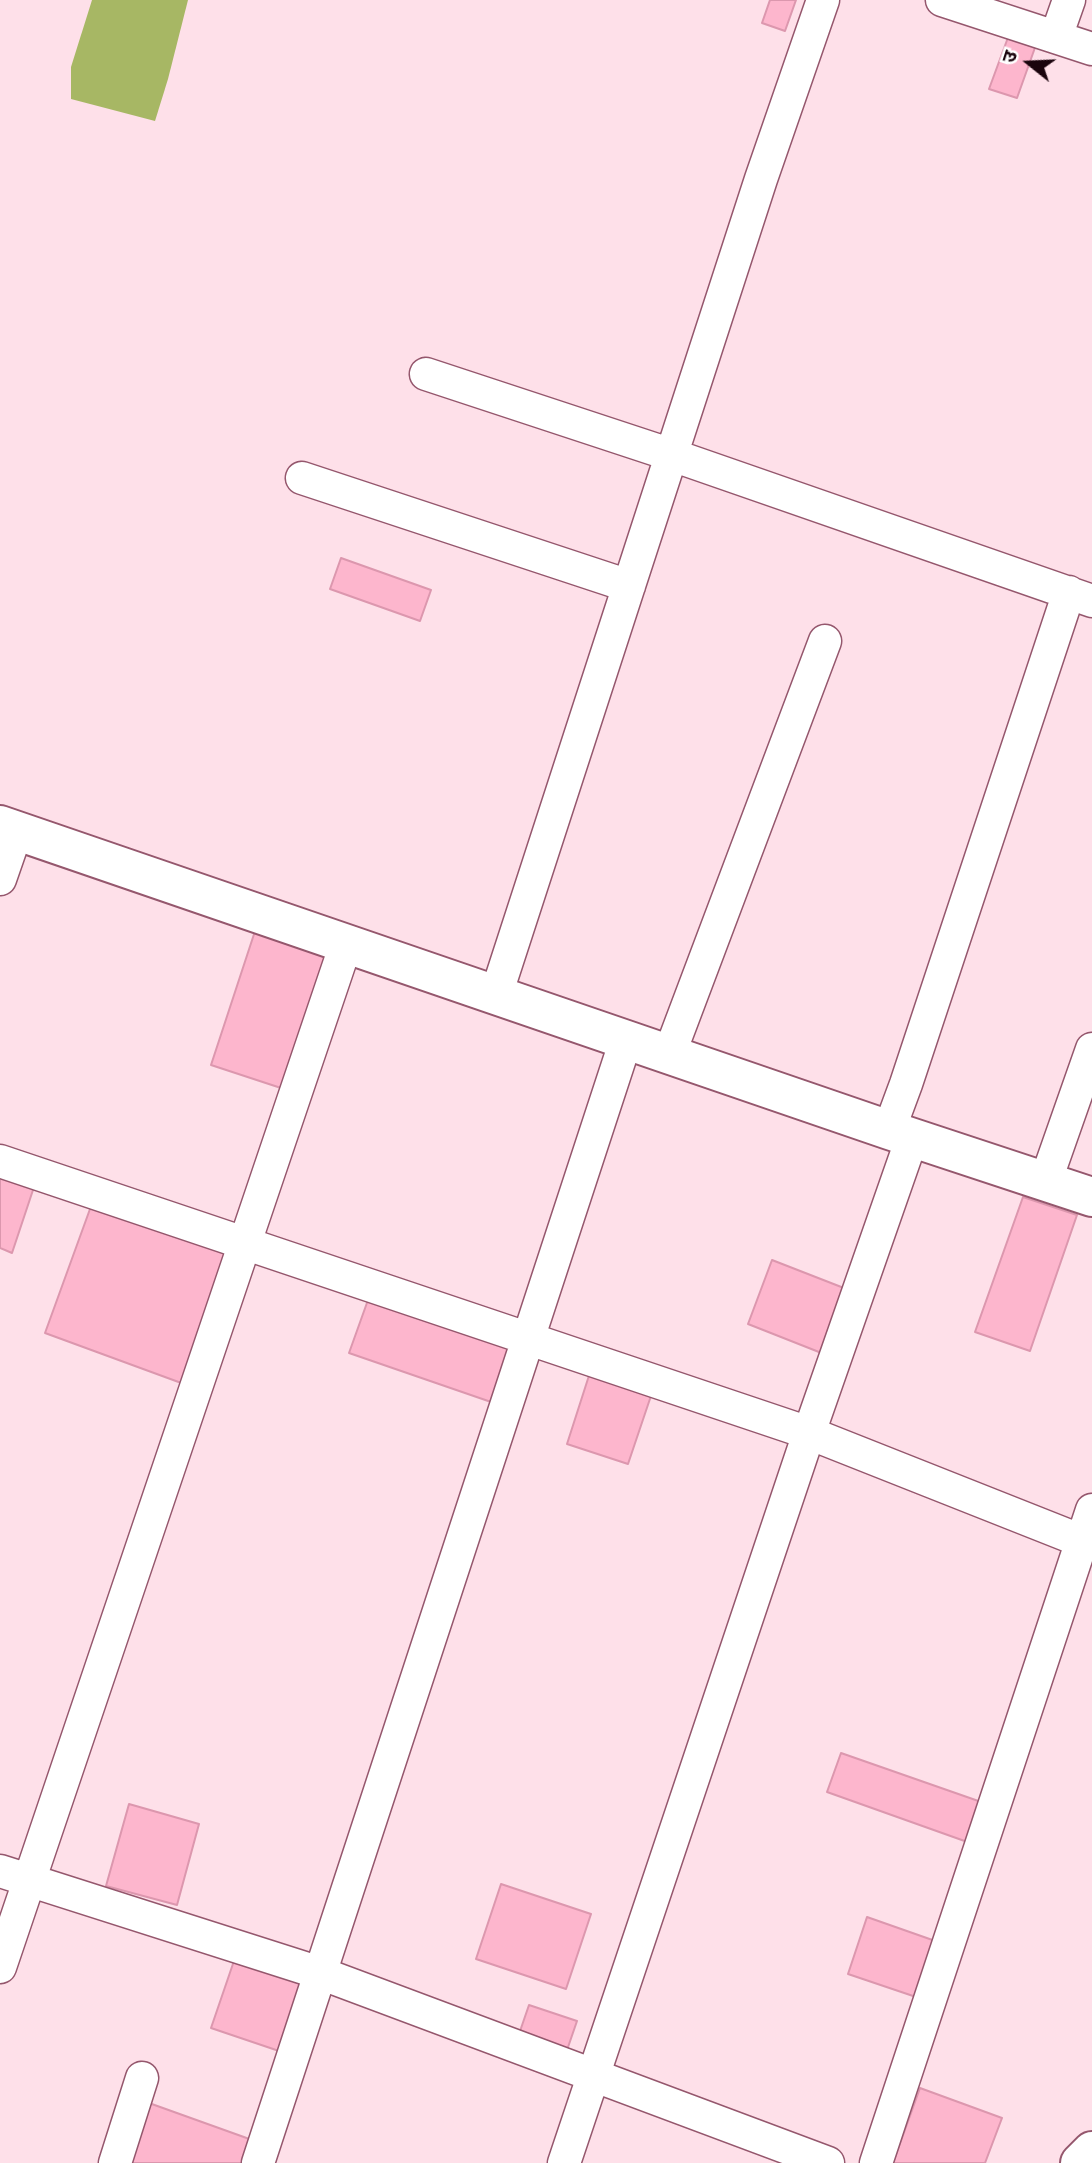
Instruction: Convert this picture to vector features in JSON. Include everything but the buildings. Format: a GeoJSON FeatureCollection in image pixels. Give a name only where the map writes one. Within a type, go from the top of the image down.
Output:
{"type":"FeatureCollection","features":[{"type":"Feature","properties":{"kind":"street"},"geometry":{"type":"LineString","coordinates":[[496,995],[761,178],[823,0]]}},
{"type":"Feature","properties":{"kind":"street"},"geometry":{"type":"LineString","coordinates":[[942,0],[1092,49]]}},
{"type":"Feature","properties":{"kind":"street"},"geometry":{"type":"LineString","coordinates":[[1056,37],[1069,0]]}},
{"type":"Feature","properties":{"kind":"street"},"geometry":{"type":"LineString","coordinates":[[426,374],[672,455],[1081,597],[911,1071],[900,1134],[809,1433],[564,2163]]}},
{"type":"Feature","properties":{"kind":"street"},"geometry":{"type":"LineString","coordinates":[[302,478],[629,586]]}},
{"type":"Feature","properties":{"kind":"street"},"geometry":{"type":"LineString","coordinates":[[669,1055],[825,641]]}},
{"type":"Feature","properties":{"kind":"street"},"geometry":{"type":"LineString","coordinates":[[0,879],[8,828],[900,1134],[1092,1197]]}},
{"type":"Feature","properties":{"kind":"street"},"geometry":{"type":"LineString","coordinates":[[0,1967],[14,1877],[245,1242],[346,944]]}},
{"type":"Feature","properties":{"kind":"street"},"geometry":{"type":"LineString","coordinates":[[258,2163],[626,1040]]}},
{"type":"Feature","properties":{"kind":"street"},"geometry":{"type":"LineString","coordinates":[[1046,1180],[1092,1049]]}},
{"type":"Feature","properties":{"kind":"street"},"geometry":{"type":"LineString","coordinates":[[0,1161],[809,1433],[1087,1543]]}},
{"type":"Feature","properties":{"kind":"street"},"geometry":{"type":"LineString","coordinates":[[876,2163],[1087,1543],[1092,1510]]}},
{"type":"Feature","properties":{"kind":"street"},"geometry":{"type":"LineString","coordinates":[[14,1877],[320,1973],[828,2163]]}},
{"type":"Feature","properties":{"kind":"street"},"geometry":{"type":"LineString","coordinates":[[115,2163],[142,2078]]}},
{"type":"Feature","properties":{"kind":"street"},"geometry":{"type":"LineString","coordinates":[[1080,2163],[1092,2151]]}},
{"type":"Feature","properties":{"kind":"shaded area"},"geometry":{"type":"Polygon","coordinates":[[[92,0],[188,0],[155,121],[71,99],[71,67],[92,0]]]}}]}
